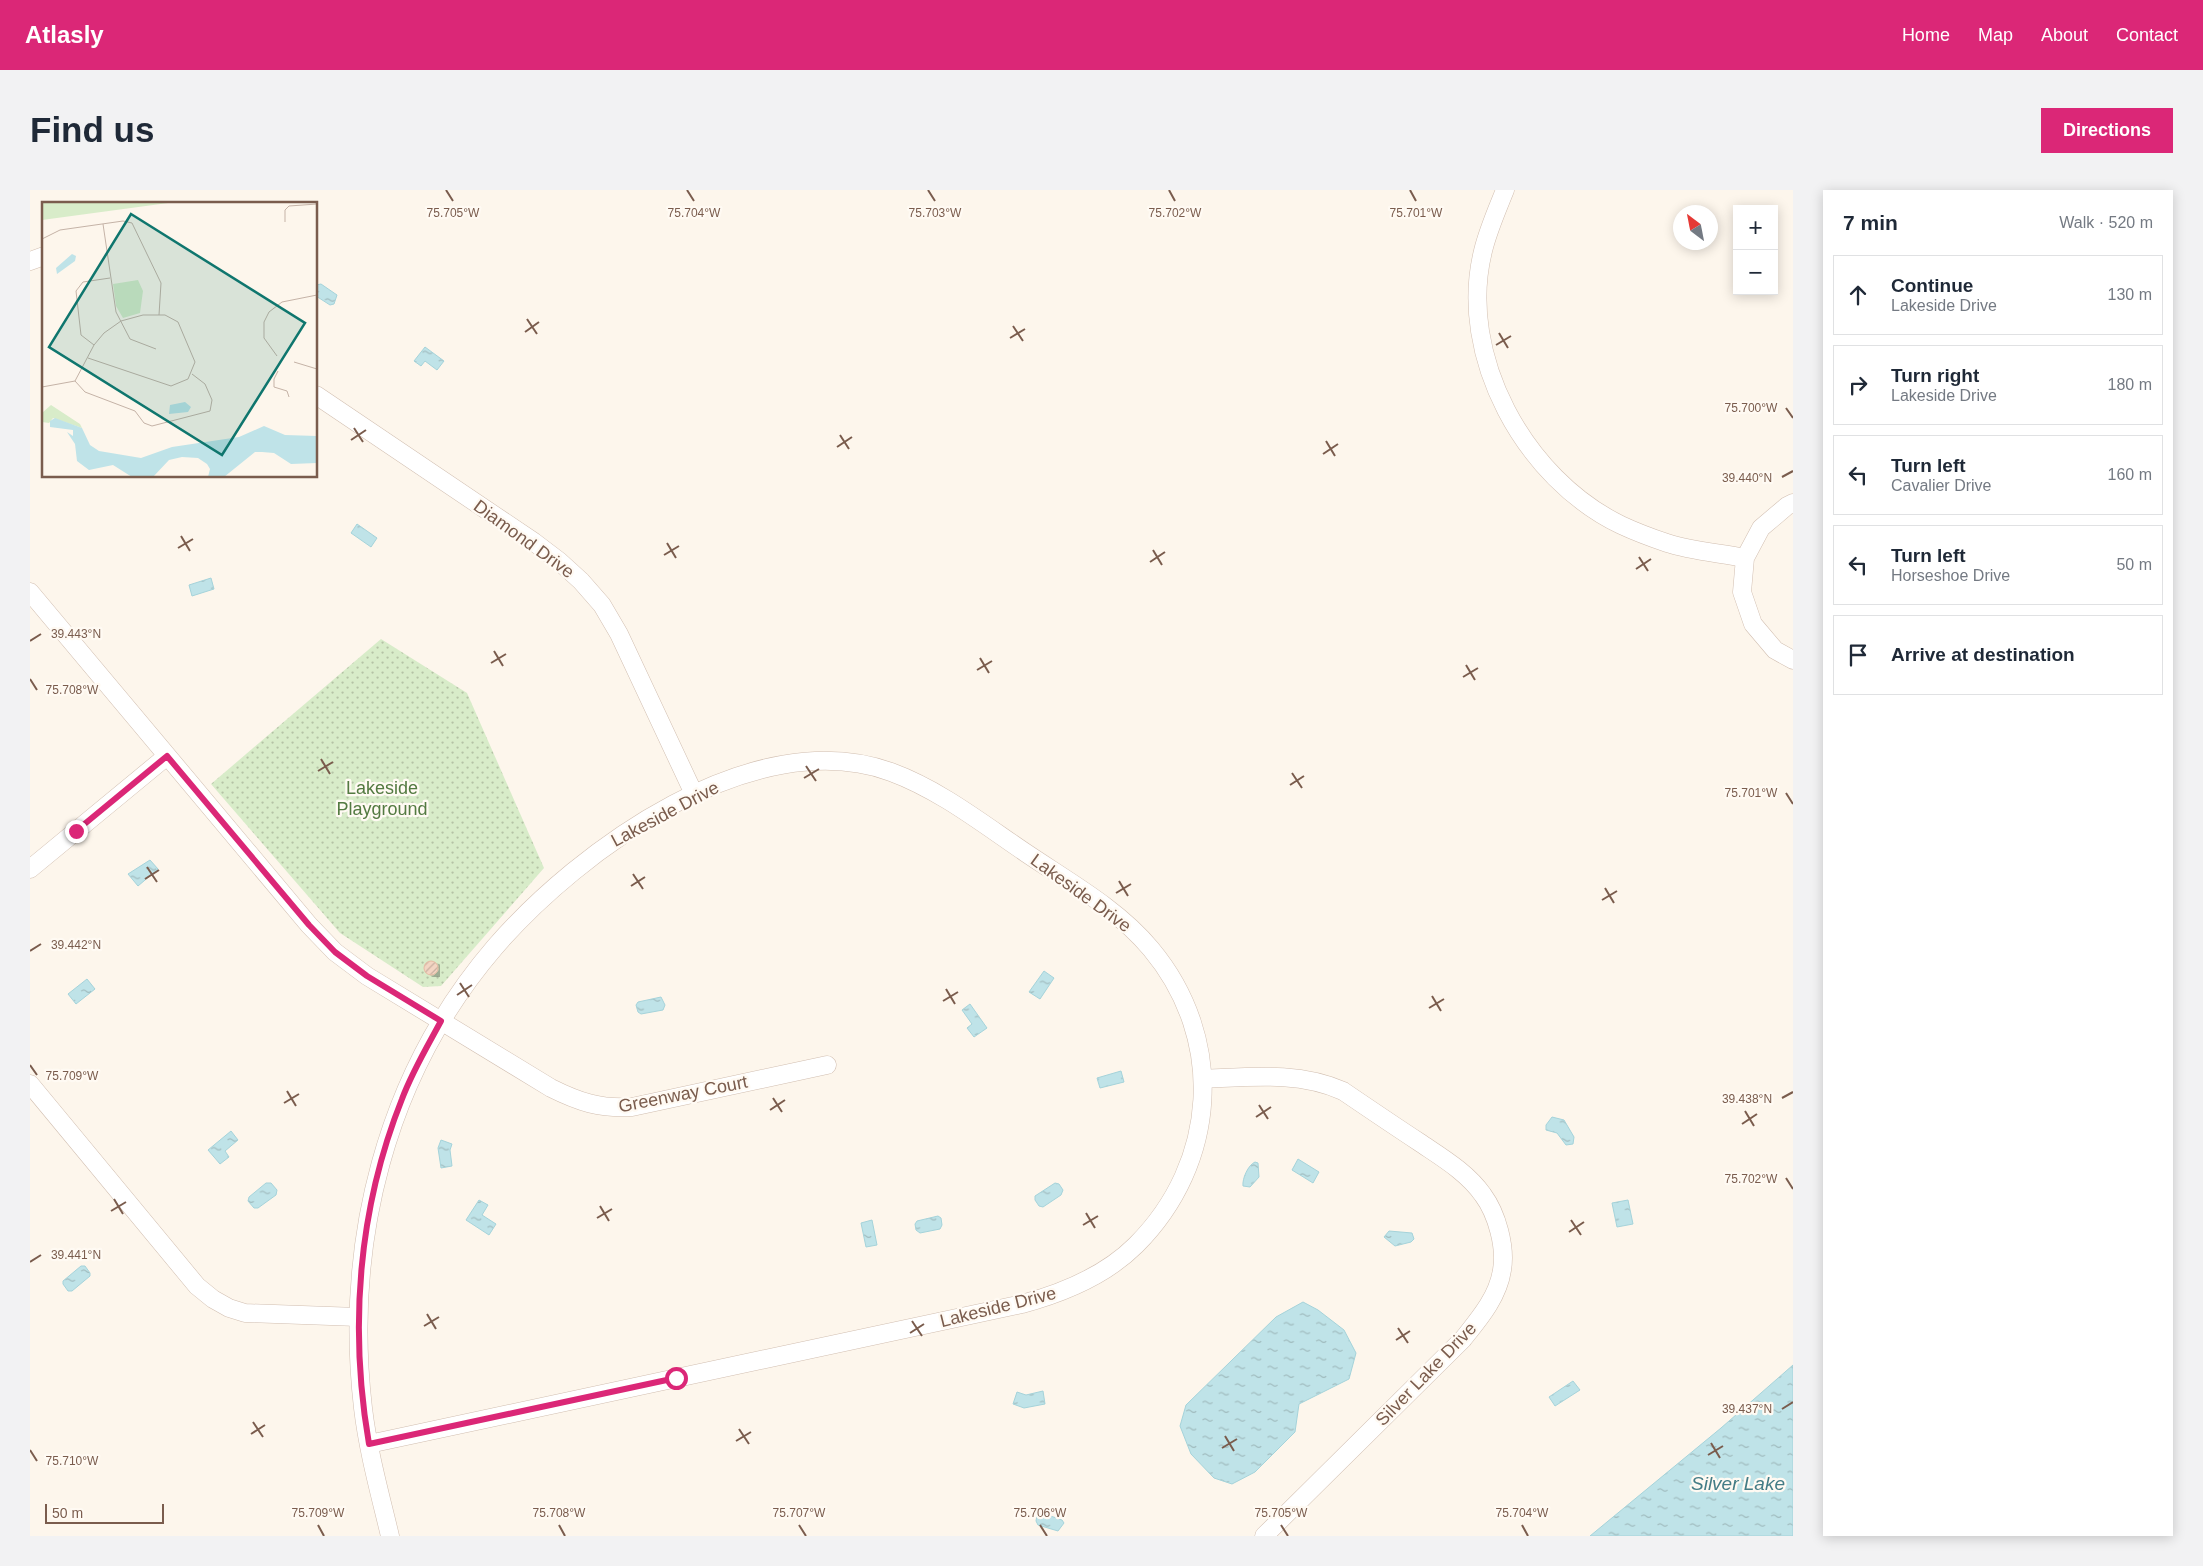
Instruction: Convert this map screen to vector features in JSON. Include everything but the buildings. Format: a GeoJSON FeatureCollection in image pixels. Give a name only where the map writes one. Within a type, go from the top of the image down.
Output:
{"type":"FeatureCollection","features":[{"type":"Feature","properties":{"kind":"street"},"geometry":{"type":"LineString","coordinates":[[1505,190],[1483,251],[1479,276],[1479,325],[1488,370],[1504,406],[1527,446],[1563,486],[1620,524],[1668,544],[1745,558]]}},
{"type":"Feature","properties":{"kind":"street"},"geometry":{"type":"LineString","coordinates":[[30,261],[42,257]]}},
{"type":"Feature","properties":{"kind":"street","name":"Diamond Drive"},"geometry":{"type":"LineString","coordinates":[[318,396],[534,542],[581,581],[602,604],[619,634],[694,794]]}},
{"type":"Feature","properties":{"kind":"street"},"geometry":{"type":"LineString","coordinates":[[1793,503],[1761,528],[1745,558],[1742,592],[1753,624],[1775,650],[1793,660]]}},
{"type":"Feature","properties":{"kind":"street","name":"Greenway Court"},"geometry":{"type":"LineString","coordinates":[[30,592],[309,925],[335,952],[367,976],[558,1091],[586,1103],[611,1108],[632,1107],[827,1065]]}},
{"type":"Feature","properties":{"kind":"street"},"geometry":{"type":"LineString","coordinates":[[30,869],[167,756]]}},
{"type":"Feature","properties":{"kind":"street","name":"Lakeside Drive"},"geometry":{"type":"LineString","coordinates":[[369,1444],[1022,1304],[1048,1297],[1077,1285],[1107,1268],[1134,1246],[1156,1222],[1176,1192],[1190,1164],[1199,1137],[1202,1079],[1196,1036],[1184,1003],[1169,975],[1152,950],[1131,928],[1105,907],[946,799],[889,771],[863,764],[832,761],[801,762],[773,766],[738,776],[694,794],[608,844],[565,877],[505,935],[461,991],[441,1021],[402,1098],[387,1138],[374,1183],[361,1265],[358,1317],[362,1393],[369,1444],[390,1536]]}},
{"type":"Feature","properties":{"kind":"street","name":"Silver Lake Drive"},"geometry":{"type":"LineString","coordinates":[[1202,1079],[1287,1076],[1326,1083],[1343,1091],[1451,1164],[1470,1180],[1484,1195],[1494,1215],[1503,1251],[1502,1271],[1495,1293],[1482,1316],[1264,1536]]}},
{"type":"Feature","properties":{"kind":"street"},"geometry":{"type":"LineString","coordinates":[[30,1084],[183,1271],[213,1299],[229,1308],[245,1313],[358,1317]]}},
{"type":"Feature","properties":{"kind":"green space","name":"Lakeside Playground"},"geometry":{"type":"Polygon","coordinates":[[[381,639],[467,693],[544,868],[441,986],[423,987],[340,933],[211,784],[381,639]]]}},
{"type":"Feature","properties":{"kind":"water"},"geometry":{"type":"Polygon","coordinates":[[[321,284],[337,295],[334,304],[330,305],[318,297],[318,285],[321,284]]]}},
{"type":"Feature","properties":{"kind":"water"},"geometry":{"type":"Polygon","coordinates":[[[425,347],[444,361],[437,370],[425,361],[421,366],[414,361],[425,347]]]}},
{"type":"Feature","properties":{"kind":"water"},"geometry":{"type":"Polygon","coordinates":[[[357,524],[377,538],[371,547],[351,533],[357,524]]]}},
{"type":"Feature","properties":{"kind":"water"},"geometry":{"type":"Polygon","coordinates":[[[211,578],[214,589],[192,596],[189,585],[211,578]]]}},
{"type":"Feature","properties":{"kind":"water"},"geometry":{"type":"Polygon","coordinates":[[[150,860],[158,869],[138,886],[128,874],[150,860]]]}},
{"type":"Feature","properties":{"kind":"water"},"geometry":{"type":"Polygon","coordinates":[[[1044,971],[1054,978],[1040,999],[1029,992],[1044,971]]]}},
{"type":"Feature","properties":{"kind":"water"},"geometry":{"type":"Polygon","coordinates":[[[87,979],[95,989],[76,1004],[68,994],[87,979]]]}},
{"type":"Feature","properties":{"kind":"water"},"geometry":{"type":"Polygon","coordinates":[[[661,997],[665,1005],[663,1010],[641,1014],[638,1012],[636,1005],[638,1002],[661,997]]]}},
{"type":"Feature","properties":{"kind":"water"},"geometry":{"type":"Polygon","coordinates":[[[970,1004],[987,1028],[974,1037],[967,1028],[972,1024],[962,1010],[970,1004]]]}},
{"type":"Feature","properties":{"kind":"water"},"geometry":{"type":"Polygon","coordinates":[[[1121,1071],[1124,1082],[1100,1088],[1097,1078],[1121,1071]]]}},
{"type":"Feature","properties":{"kind":"water"},"geometry":{"type":"Polygon","coordinates":[[[1552,1117],[1564,1120],[1574,1137],[1573,1144],[1566,1145],[1557,1133],[1546,1130],[1546,1125],[1552,1117]]]}},
{"type":"Feature","properties":{"kind":"water"},"geometry":{"type":"Polygon","coordinates":[[[231,1131],[238,1140],[225,1151],[229,1157],[220,1164],[208,1150],[231,1131]]]}},
{"type":"Feature","properties":{"kind":"water"},"geometry":{"type":"Polygon","coordinates":[[[441,1140],[452,1144],[450,1150],[452,1166],[441,1168],[438,1148],[441,1140]]]}},
{"type":"Feature","properties":{"kind":"water"},"geometry":{"type":"Polygon","coordinates":[[[1298,1159],[1319,1172],[1313,1183],[1292,1170],[1298,1159]]]}},
{"type":"Feature","properties":{"kind":"water"},"geometry":{"type":"Polygon","coordinates":[[[1255,1162],[1258,1163],[1259,1177],[1250,1187],[1243,1186],[1246,1173],[1255,1162]]]}},
{"type":"Feature","properties":{"kind":"water"},"geometry":{"type":"Polygon","coordinates":[[[266,1183],[271,1183],[277,1190],[276,1195],[258,1208],[254,1208],[248,1201],[249,1197],[266,1183]]]}},
{"type":"Feature","properties":{"kind":"water"},"geometry":{"type":"Polygon","coordinates":[[[1055,1183],[1059,1184],[1063,1190],[1061,1195],[1043,1207],[1039,1206],[1035,1196],[1055,1183]]]}},
{"type":"Feature","properties":{"kind":"water"},"geometry":{"type":"Polygon","coordinates":[[[479,1200],[488,1205],[482,1215],[496,1224],[489,1235],[466,1220],[479,1200]]]}},
{"type":"Feature","properties":{"kind":"water"},"geometry":{"type":"Polygon","coordinates":[[[1628,1200],[1633,1224],[1617,1227],[1612,1203],[1628,1200]]]}},
{"type":"Feature","properties":{"kind":"water"},"geometry":{"type":"Polygon","coordinates":[[[938,1216],[941,1218],[942,1225],[940,1229],[920,1233],[916,1230],[915,1224],[917,1221],[938,1216]]]}},
{"type":"Feature","properties":{"kind":"water"},"geometry":{"type":"Polygon","coordinates":[[[872,1220],[877,1245],[866,1247],[861,1223],[872,1220]]]}},
{"type":"Feature","properties":{"kind":"water"},"geometry":{"type":"Polygon","coordinates":[[[1389,1231],[1412,1233],[1414,1239],[1411,1242],[1395,1246],[1384,1237],[1389,1231]]]}},
{"type":"Feature","properties":{"kind":"water"},"geometry":{"type":"Polygon","coordinates":[[[81,1266],[85,1266],[90,1276],[72,1291],[68,1291],[63,1281],[81,1266]]]}},
{"type":"Feature","properties":{"kind":"water"},"geometry":{"type":"Polygon","coordinates":[[[1303,1302],[1318,1310],[1344,1330],[1356,1353],[1349,1379],[1299,1404],[1295,1432],[1255,1472],[1232,1484],[1214,1478],[1191,1454],[1180,1426],[1186,1405],[1276,1317],[1303,1302]]]}},
{"type":"Feature","properties":{"kind":"water","name":"Silver Lake"},"geometry":{"type":"Polygon","coordinates":[[[1793,1365],[1793,1536],[1590,1536],[1721,1428],[1793,1365]]]}},
{"type":"Feature","properties":{"kind":"water"},"geometry":{"type":"Polygon","coordinates":[[[1573,1381],[1580,1390],[1555,1406],[1549,1397],[1573,1381]]]}},
{"type":"Feature","properties":{"kind":"water"},"geometry":{"type":"Polygon","coordinates":[[[1043,1391],[1045,1404],[1024,1408],[1013,1404],[1017,1392],[1026,1395],[1043,1391]]]}},
{"type":"Feature","properties":{"kind":"water"},"geometry":{"type":"Polygon","coordinates":[[[1042,1513],[1062,1520],[1064,1523],[1058,1531],[1038,1525],[1036,1521],[1037,1515],[1042,1513]]]}},
{"type":"Feature","properties":{"kind":"route"},"geometry":{"type":"LineString","coordinates":[[76,831],[167,756],[309,925],[335,952],[367,976],[441,1021],[420,1059],[402,1098],[387,1138],[374,1183],[367,1222],[361,1265],[358,1317],[362,1396],[369,1444],[676,1378]]}}]}
